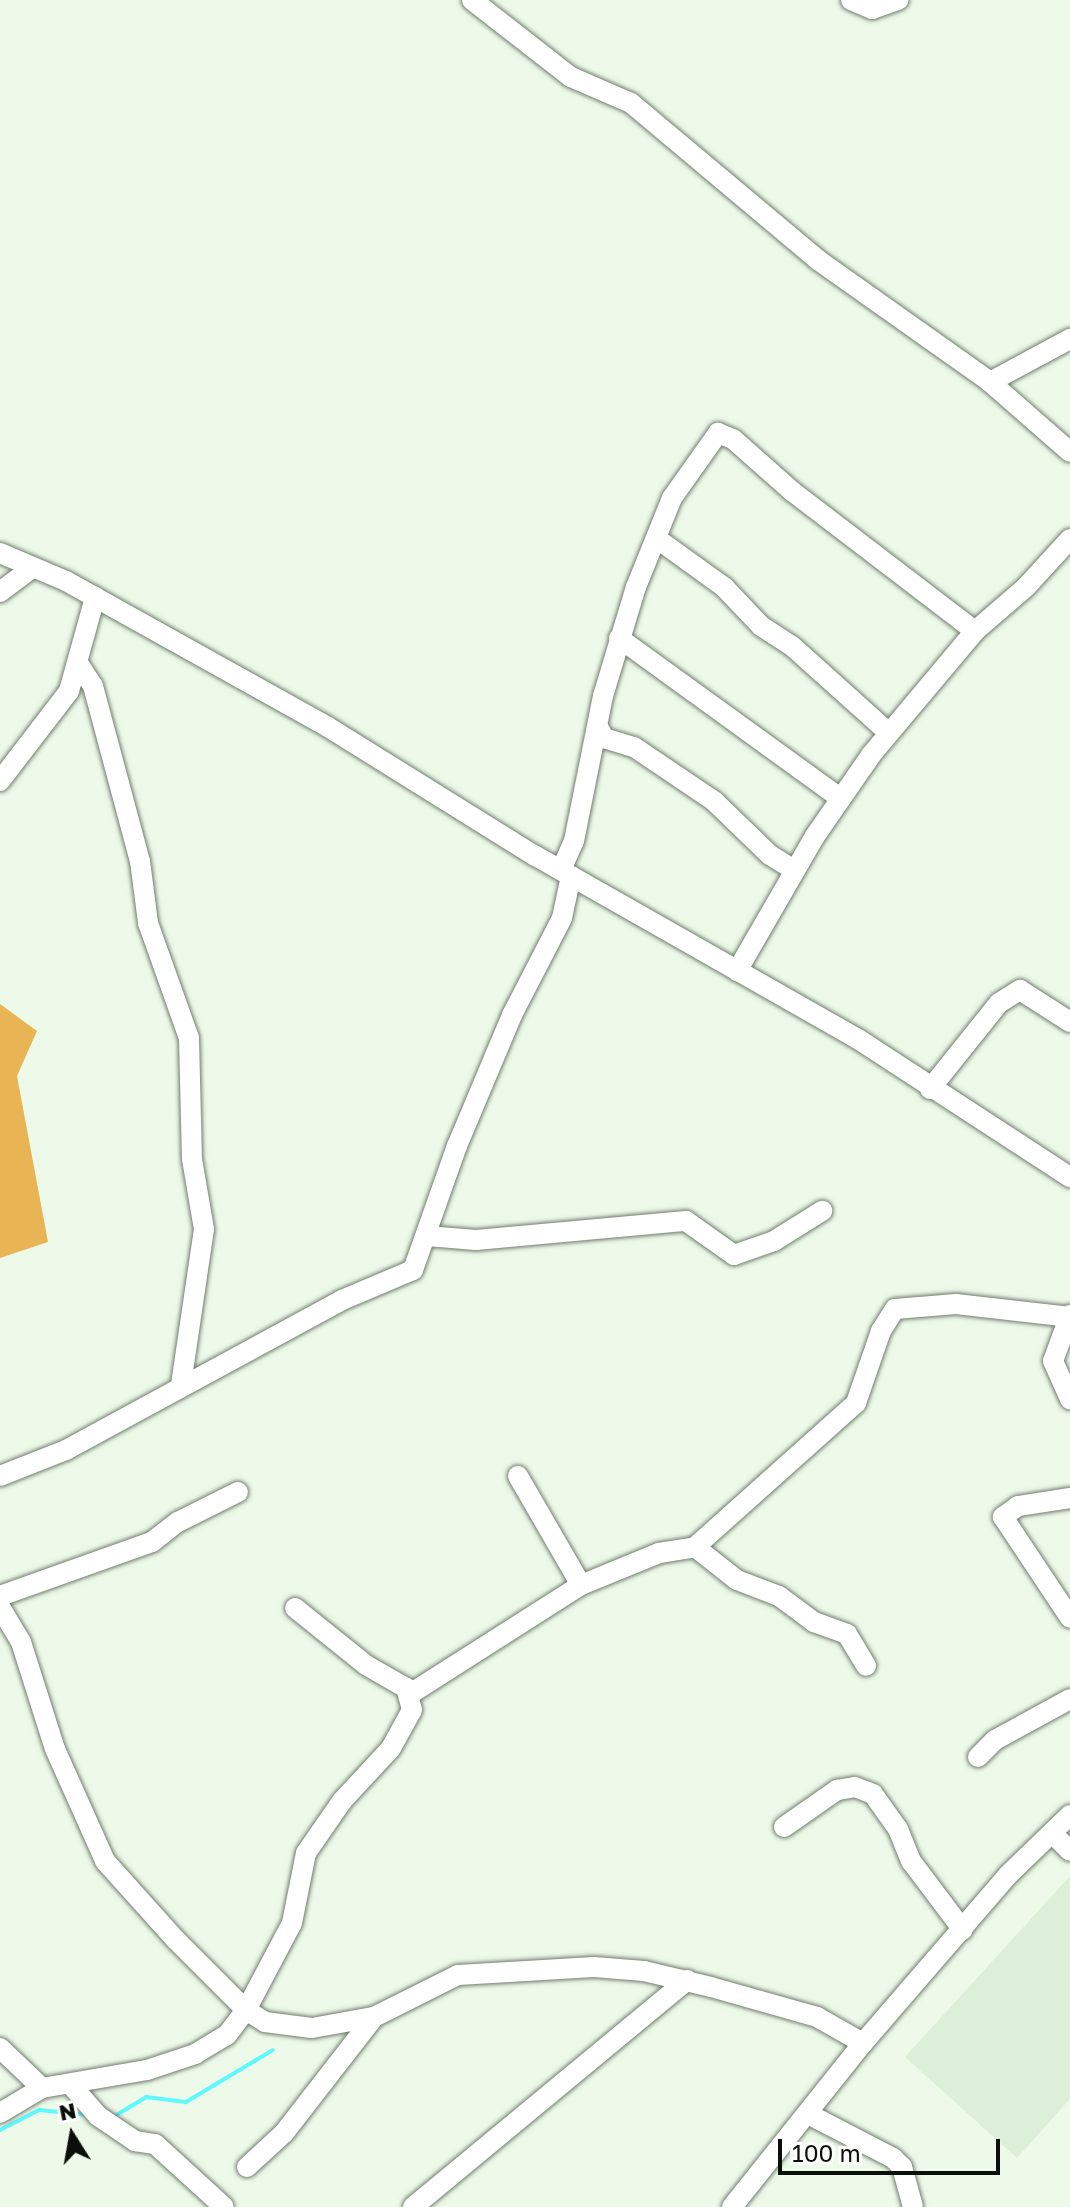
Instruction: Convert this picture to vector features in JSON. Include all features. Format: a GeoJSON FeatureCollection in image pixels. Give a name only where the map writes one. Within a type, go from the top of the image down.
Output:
{"type":"FeatureCollection","features":[{"type":"Feature","properties":{"kind":"street"},"geometry":{"type":"LineString","coordinates":[[472,0],[571,77],[631,103],[818,260],[990,382],[1070,452]]}},
{"type":"Feature","properties":{"kind":"street"},"geometry":{"type":"LineString","coordinates":[[851,0],[872,9],[898,0]]}},
{"type":"Feature","properties":{"kind":"street"},"geometry":{"type":"LineString","coordinates":[[990,382],[1070,339]]}},
{"type":"Feature","properties":{"kind":"street"},"geometry":{"type":"LineString","coordinates":[[0,1476],[66,1450],[342,1300],[405,1276],[417,1263],[457,1146],[512,1015],[562,918],[566,873],[619,638],[672,498],[722,432],[975,631]]}},
{"type":"Feature","properties":{"kind":"street"},"geometry":{"type":"LineString","coordinates":[[656,538],[724,587],[761,626],[792,646],[889,733]]}},
{"type":"Feature","properties":{"kind":"street"},"geometry":{"type":"LineString","coordinates":[[737,971],[794,870],[840,798],[889,733],[975,631],[1026,587],[1070,539]]}},
{"type":"Feature","properties":{"kind":"street"},"geometry":{"type":"LineString","coordinates":[[0,553],[95,597],[328,727],[566,873],[858,1039],[930,1089],[1070,1177]]}},
{"type":"Feature","properties":{"kind":"street"},"geometry":{"type":"LineString","coordinates":[[0,592],[32,568]]}},
{"type":"Feature","properties":{"kind":"street"},"geometry":{"type":"LineString","coordinates":[[0,781],[69,691],[95,597]]}},
{"type":"Feature","properties":{"kind":"street"},"geometry":{"type":"LineString","coordinates":[[619,638],[840,798]]}},
{"type":"Feature","properties":{"kind":"street"},"geometry":{"type":"LineString","coordinates":[[78,663],[93,686],[140,861],[148,923],[189,1038],[192,1159],[204,1229],[181,1385]]}},
{"type":"Feature","properties":{"kind":"street"},"geometry":{"type":"LineString","coordinates":[[598,727],[604,738],[634,747],[714,801],[770,855],[794,870]]}},
{"type":"Feature","properties":{"kind":"street"},"geometry":{"type":"LineString","coordinates":[[930,1089],[999,1003],[1020,990],[1070,1022]]}},
{"type":"Feature","properties":{"kind":"street"},"geometry":{"type":"LineString","coordinates":[[427,1236],[476,1240],[686,1221],[734,1255],[774,1241],[822,1211]]}},
{"type":"Feature","properties":{"kind":"street"},"geometry":{"type":"LineString","coordinates":[[410,1694],[581,1585],[659,1553],[695,1547],[856,1403],[881,1331],[895,1309],[956,1304],[1070,1316],[1053,1361],[1070,1399]]}},
{"type":"Feature","properties":{"kind":"street"},"geometry":{"type":"LineString","coordinates":[[518,1476],[581,1585]]}},
{"type":"Feature","properties":{"kind":"street"},"geometry":{"type":"LineString","coordinates":[[0,1596],[152,1542],[178,1522],[238,1492]]}},
{"type":"Feature","properties":{"kind":"street"},"geometry":{"type":"LineString","coordinates":[[1070,1498],[1018,1506],[1003,1517],[1070,1618]]}},
{"type":"Feature","properties":{"kind":"street"},"geometry":{"type":"LineString","coordinates":[[695,1547],[737,1580],[779,1596],[814,1622],[847,1634],[866,1666]]}},
{"type":"Feature","properties":{"kind":"street"},"geometry":{"type":"LineString","coordinates":[[0,1607],[21,1642],[55,1749],[105,1861],[246,2010],[265,2022],[290,2028],[374,2017],[442,1980],[485,1971],[594,1967],[687,1980],[817,2017],[863,2043]]}},
{"type":"Feature","properties":{"kind":"street"},"geometry":{"type":"LineString","coordinates":[[0,2113],[42,2088],[71,2085],[195,2054],[227,2035],[246,2010],[292,1923],[306,1853],[342,1801],[404,1729],[412,1710],[410,1694],[295,1608]]}},
{"type":"Feature","properties":{"kind":"street"},"geometry":{"type":"LineString","coordinates":[[978,1757],[995,1740],[1070,1699]]}},
{"type":"Feature","properties":{"kind":"street"},"geometry":{"type":"LineString","coordinates":[[784,1827],[837,1790],[855,1787],[873,1794],[898,1829],[911,1861],[963,1930]]}},
{"type":"Feature","properties":{"kind":"street"},"geometry":{"type":"LineString","coordinates":[[732,2207],[863,2043],[1070,1815]]}},
{"type":"Feature","properties":{"kind":"street"},"geometry":{"type":"LineString","coordinates":[[1052,1833],[1070,1851]]}},
{"type":"Feature","properties":{"kind":"street"},"geometry":{"type":"LineString","coordinates":[[413,2207],[687,1980]]}},
{"type":"Feature","properties":{"kind":"street"},"geometry":{"type":"LineString","coordinates":[[247,2167],[284,2133],[374,2017]]}},
{"type":"Feature","properties":{"kind":"street"},"geometry":{"type":"LineString","coordinates":[[0,2048],[42,2088]]}},
{"type":"Feature","properties":{"kind":"street"},"geometry":{"type":"LineString","coordinates":[[71,2085],[98,2116],[135,2141],[155,2144],[224,2207]]}},
{"type":"Feature","properties":{"kind":"street"},"geometry":{"type":"LineString","coordinates":[[808,2114],[893,2158],[902,2167],[913,2207]]}},
{"type":"Feature","properties":{"kind":"shaded area"},"geometry":{"type":"Polygon","coordinates":[[[0,1004],[37,1031],[17,1076],[48,1242],[0,1258],[0,1004]]]}},
{"type":"Feature","properties":{"kind":"shaded area"},"geometry":{"type":"Polygon","coordinates":[[[1070,1876],[1070,2099],[1017,2158],[905,2057],[1070,1876]]]}},
{"type":"Feature","properties":{"kind":"waterway"},"geometry":{"type":"LineString","coordinates":[[113,2117],[146,2097],[186,2102],[273,2050]]}},
{"type":"Feature","properties":{"kind":"waterway"},"geometry":{"type":"LineString","coordinates":[[0,2130],[39,2110],[88,2115]]}}]}
